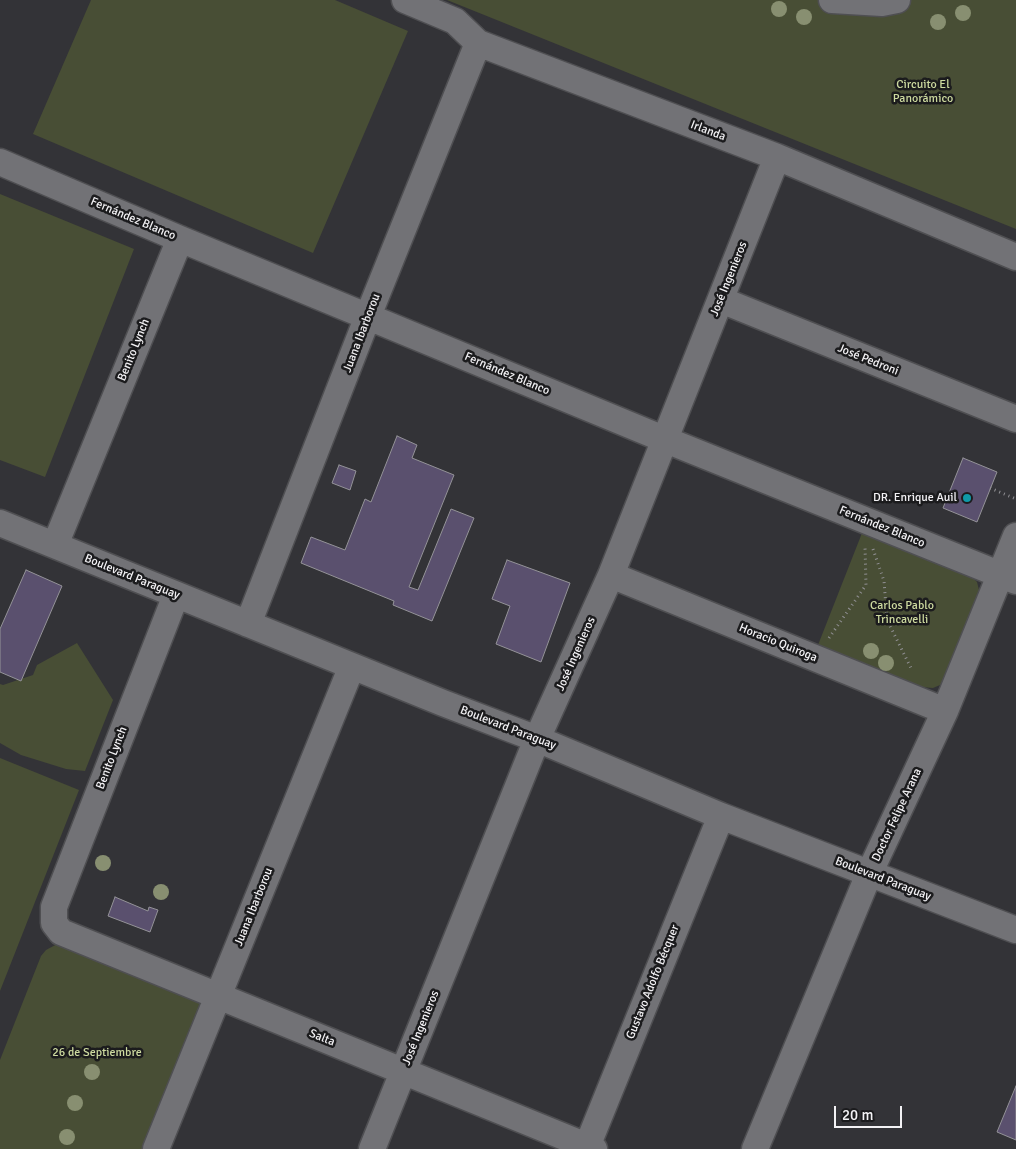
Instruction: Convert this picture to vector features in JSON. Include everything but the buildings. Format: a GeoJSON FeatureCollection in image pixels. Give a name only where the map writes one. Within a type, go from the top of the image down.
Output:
{"type":"FeatureCollection","features":[{"type":"Feature","properties":{"kind":"street","name":"Irlanda"},"geometry":{"type":"LineString","coordinates":[[405,0],[455,21],[478,43],[777,157],[1016,257]]}},
{"type":"Feature","properties":{"kind":"street"},"geometry":{"type":"LineString","coordinates":[[832,0],[882,3],[897,0]]}},
{"type":"Feature","properties":{"kind":"street","name":"Juana Ibarborou"},"geometry":{"type":"LineString","coordinates":[[248,624],[368,316],[478,43]]}},
{"type":"Feature","properties":{"kind":"street","name":"José Ingenieros"},"geometry":{"type":"LineString","coordinates":[[372,1149],[537,739],[612,575],[777,157]]}},
{"type":"Feature","properties":{"kind":"street","name":"Fernández Blanco"},"geometry":{"type":"LineString","coordinates":[[0,162],[180,239],[666,440],[1008,578]]}},
{"type":"Feature","properties":{"kind":"street","name":"Benito Lynch"},"geometry":{"type":"LineString","coordinates":[[55,545],[180,239]]}},
{"type":"Feature","properties":{"kind":"street","name":"José Pedroni"},"geometry":{"type":"LineString","coordinates":[[721,300],[1016,419]]}},
{"type":"Feature","properties":{"kind":"street","name":"Boulevard Paraguay"},"geometry":{"type":"LineString","coordinates":[[0,523],[537,739],[720,816],[1016,930]]}},
{"type":"Feature","properties":{"kind":"street","name":"Doctor Felipe Arana"},"geometry":{"type":"LineString","coordinates":[[755,1149],[869,874],[1008,578],[1016,536]]}},
{"type":"Feature","properties":{"kind":"street","name":"Horacio Quiroga"},"geometry":{"type":"LineString","coordinates":[[612,575],[945,711]]}},
{"type":"Feature","properties":{"kind":"street","name":"Benito Lynch"},"geometry":{"type":"LineString","coordinates":[[54,923],[54,907],[176,595]]}},
{"type":"Feature","properties":{"kind":"street","name":"Juana Ibarborou"},"geometry":{"type":"LineString","coordinates":[[156,1149],[352,666]]}},
{"type":"Feature","properties":{"kind":"street","name":"Gustavo Adolfo Bécquer"},"geometry":{"type":"LineString","coordinates":[[589,1148],[720,816]]}},
{"type":"Feature","properties":{"kind":"street","name":"Salta"},"geometry":{"type":"LineString","coordinates":[[54,923],[62,932],[589,1148]]}},
{"type":"Feature","properties":{"kind":"path"},"geometry":{"type":"LineString","coordinates":[[990,488],[1016,499]]}},
{"type":"Feature","properties":{"kind":"path"},"geometry":{"type":"LineString","coordinates":[[824,645],[866,585],[865,546]]}},
{"type":"Feature","properties":{"kind":"path"},"geometry":{"type":"LineString","coordinates":[[872,547],[884,581],[887,620],[914,675]]}},
{"type":"Feature","properties":{"kind":"green space"},"geometry":{"type":"Polygon","coordinates":[[[91,0],[335,0],[408,31],[313,253],[33,134],[91,0]]]}},
{"type":"Feature","properties":{"kind":"green space","name":"Circuito El Panorámico"},"geometry":{"type":"Polygon","coordinates":[[[447,0],[1016,0],[1016,229],[447,0]]]}},
{"type":"Feature","properties":{"kind":"green space"},"geometry":{"type":"Polygon","coordinates":[[[0,194],[134,249],[45,477],[0,460],[0,194]]]}},
{"type":"Feature","properties":{"kind":"green space","name":"Carlos Pablo Trincavelli"},"geometry":{"type":"Polygon","coordinates":[[[862,533],[973,578],[977,582],[980,594],[944,681],[940,685],[933,688],[921,687],[818,645],[862,533]]]}},
{"type":"Feature","properties":{"kind":"green space"},"geometry":{"type":"Polygon","coordinates":[[[77,643],[113,700],[85,771],[66,769],[21,755],[0,743],[0,684],[3,685],[33,675],[37,665],[77,643]]]}},
{"type":"Feature","properties":{"kind":"green space"},"geometry":{"type":"Polygon","coordinates":[[[0,758],[79,790],[0,991],[0,758]]]}},
{"type":"Feature","properties":{"kind":"green space","name":"26 de Septiembre"},"geometry":{"type":"Polygon","coordinates":[[[59,943],[194,994],[205,1006],[154,1149],[0,1149],[0,1060],[41,956],[46,950],[59,943]]]}},
{"type":"Feature","properties":{"kind":"place","name":"DR. Enrique Auil"},"geometry":{"type":"Point","coordinates":[967,498]}}]}
